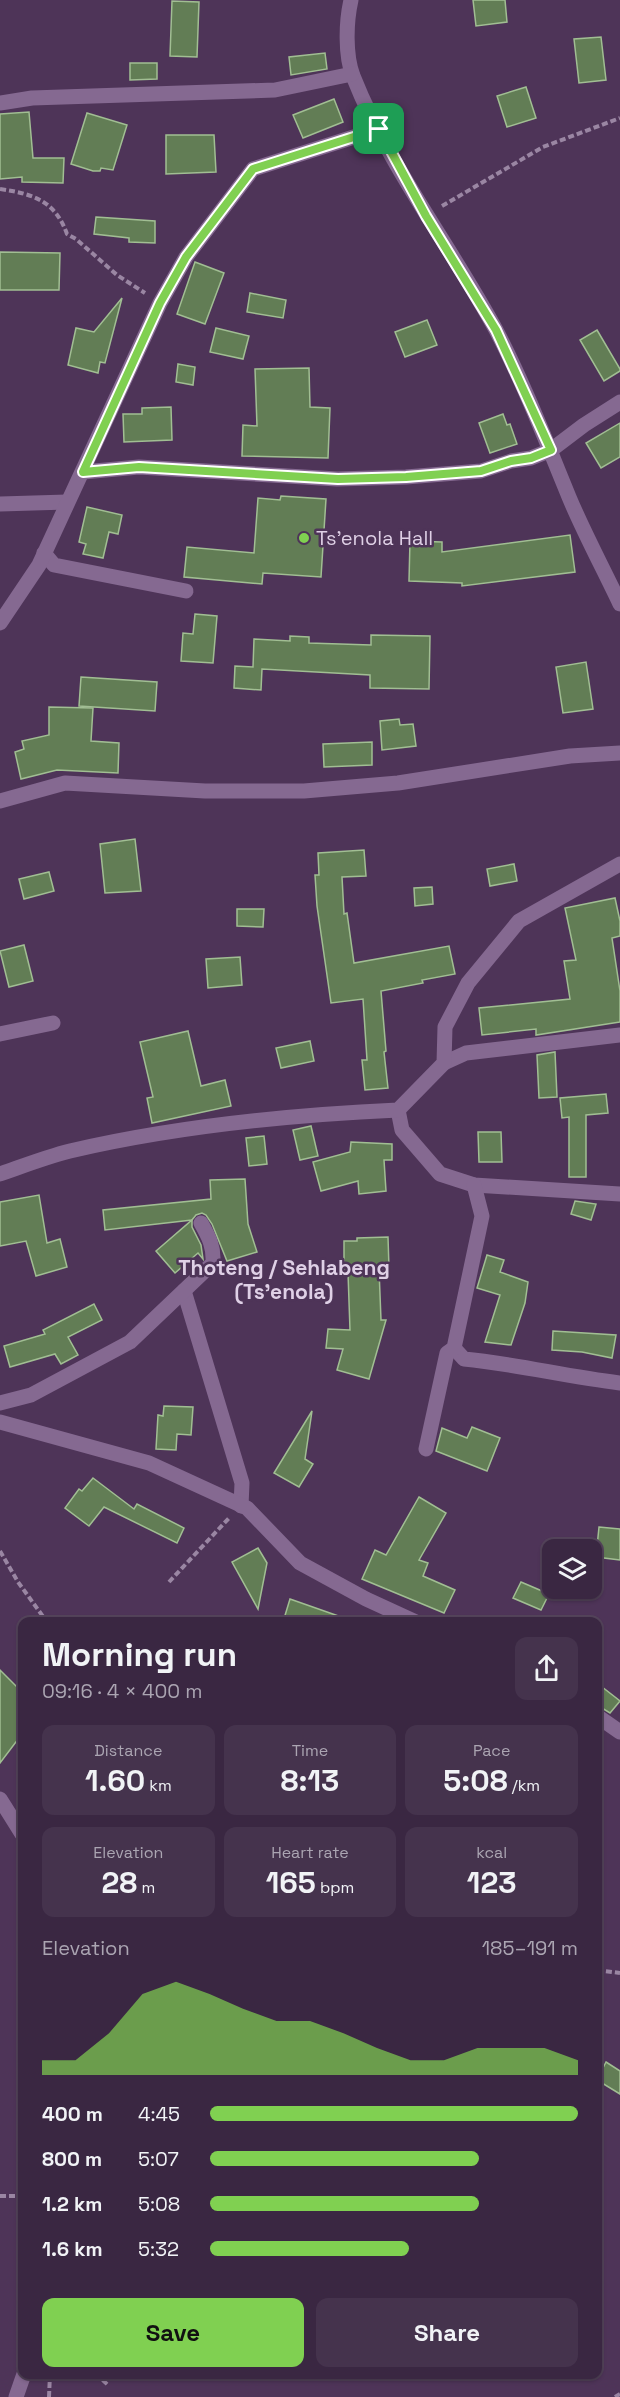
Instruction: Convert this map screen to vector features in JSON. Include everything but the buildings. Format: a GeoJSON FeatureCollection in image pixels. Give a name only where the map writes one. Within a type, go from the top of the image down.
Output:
{"type":"FeatureCollection","features":[{"type":"Feature","properties":{"kind":"street"},"geometry":{"type":"LineString","coordinates":[[351,0],[346,23],[352,74],[426,216],[496,330],[551,450],[570,498],[620,604]]}},
{"type":"Feature","properties":{"kind":"street"},"geometry":{"type":"LineString","coordinates":[[0,103],[32,98],[275,90],[352,74]]}},
{"type":"Feature","properties":{"kind":"street"},"geometry":{"type":"LineString","coordinates":[[0,623],[44,553],[160,303],[186,257],[253,169],[379,129]]}},
{"type":"Feature","properties":{"kind":"street"},"geometry":{"type":"LineString","coordinates":[[83,472],[139,467],[338,479],[406,477],[481,471],[511,461],[531,458],[551,450],[620,402]]}},
{"type":"Feature","properties":{"kind":"street"},"geometry":{"type":"LineString","coordinates":[[0,504],[68,502]]}},
{"type":"Feature","properties":{"kind":"street"},"geometry":{"type":"LineString","coordinates":[[44,553],[54,565],[186,591]]}},
{"type":"Feature","properties":{"kind":"street"},"geometry":{"type":"LineString","coordinates":[[0,801],[65,783],[205,790],[304,791],[398,783],[570,756],[620,753]]}},
{"type":"Feature","properties":{"kind":"street"},"geometry":{"type":"LineString","coordinates":[[444,1063],[445,1027],[468,983],[519,921],[620,864]]}},
{"type":"Feature","properties":{"kind":"street"},"geometry":{"type":"LineString","coordinates":[[0,1034],[52,1023]]}},
{"type":"Feature","properties":{"kind":"street"},"geometry":{"type":"LineString","coordinates":[[0,1174],[68,1151],[211,1125],[338,1112],[398,1110],[444,1063],[466,1053],[620,1035]]}},
{"type":"Feature","properties":{"kind":"street"},"geometry":{"type":"LineString","coordinates":[[398,1110],[402,1130],[440,1174],[474,1185],[620,1194]]}},
{"type":"Feature","properties":{"kind":"street"},"geometry":{"type":"LineString","coordinates":[[426,1449],[447,1353],[454,1348],[482,1216],[474,1185]]}},
{"type":"Feature","properties":{"kind":"street"},"geometry":{"type":"LineString","coordinates":[[0,1403],[31,1395],[130,1342],[213,1263],[214,1251],[211,1240],[201,1223]]}},
{"type":"Feature","properties":{"kind":"street"},"geometry":{"type":"LineString","coordinates":[[183,1291],[242,1483],[241,1506]]}},
{"type":"Feature","properties":{"kind":"street"},"geometry":{"type":"LineString","coordinates":[[454,1348],[464,1359],[620,1383]]}},
{"type":"Feature","properties":{"kind":"street"},"geometry":{"type":"LineString","coordinates":[[0,1422],[149,1463],[247,1508],[300,1563],[366,1599],[405,1617]]}},
{"type":"Feature","properties":{"kind":"street"},"geometry":{"type":"LineString","coordinates":[[602,1719],[620,1732]]}},
{"type":"Feature","properties":{"kind":"street"},"geometry":{"type":"LineString","coordinates":[[0,1799],[18,1828]]}},
{"type":"Feature","properties":{"kind":"street"},"geometry":{"type":"LineString","coordinates":[[16,2397],[22,2379]]}},
{"type":"Feature","properties":{"kind":"path"},"geometry":{"type":"LineString","coordinates":[[426,216],[543,147],[620,118]]}},
{"type":"Feature","properties":{"kind":"path"},"geometry":{"type":"LineString","coordinates":[[0,189],[36,198],[53,207],[63,221],[68,234],[117,275],[160,303]]}},
{"type":"Feature","properties":{"kind":"path"},"geometry":{"type":"LineString","coordinates":[[169,1582],[241,1506]]}},
{"type":"Feature","properties":{"kind":"path"},"geometry":{"type":"LineString","coordinates":[[0,1551],[18,1582],[43,1617]]}},
{"type":"Feature","properties":{"kind":"path"},"geometry":{"type":"LineString","coordinates":[[602,1971],[620,1973]]}},
{"type":"Feature","properties":{"kind":"path"},"geometry":{"type":"LineString","coordinates":[[0,2196],[18,2196]]}},
{"type":"Feature","properties":{"kind":"path"},"geometry":{"type":"LineString","coordinates":[[49,2397],[50,2379]]}},
{"type":"Feature","properties":{"kind":"path"},"geometry":{"type":"LineString","coordinates":[[101,2379],[108,2385]]}},
{"type":"Feature","properties":{"kind":"path"},"geometry":{"type":"LineString","coordinates":[[615,2397],[620,2394]]}},
{"type":"Feature","properties":{"kind":"place","name":"Ts'enola Hall"},"geometry":{"type":"Point","coordinates":[304,538]}},
{"type":"Feature","properties":{"kind":"district","name":"Thoteng / Sehlabeng (Ts'enola)"},"geometry":{"type":"Point","coordinates":[284,1279]}},
{"type":"Feature","properties":{"kind":"route"},"geometry":{"type":"LineString","coordinates":[[379,129],[426,216],[496,330],[551,450],[531,458],[511,461],[481,471],[406,477],[338,479],[139,467],[83,472],[160,303],[186,257],[253,169],[379,129]]}}]}
